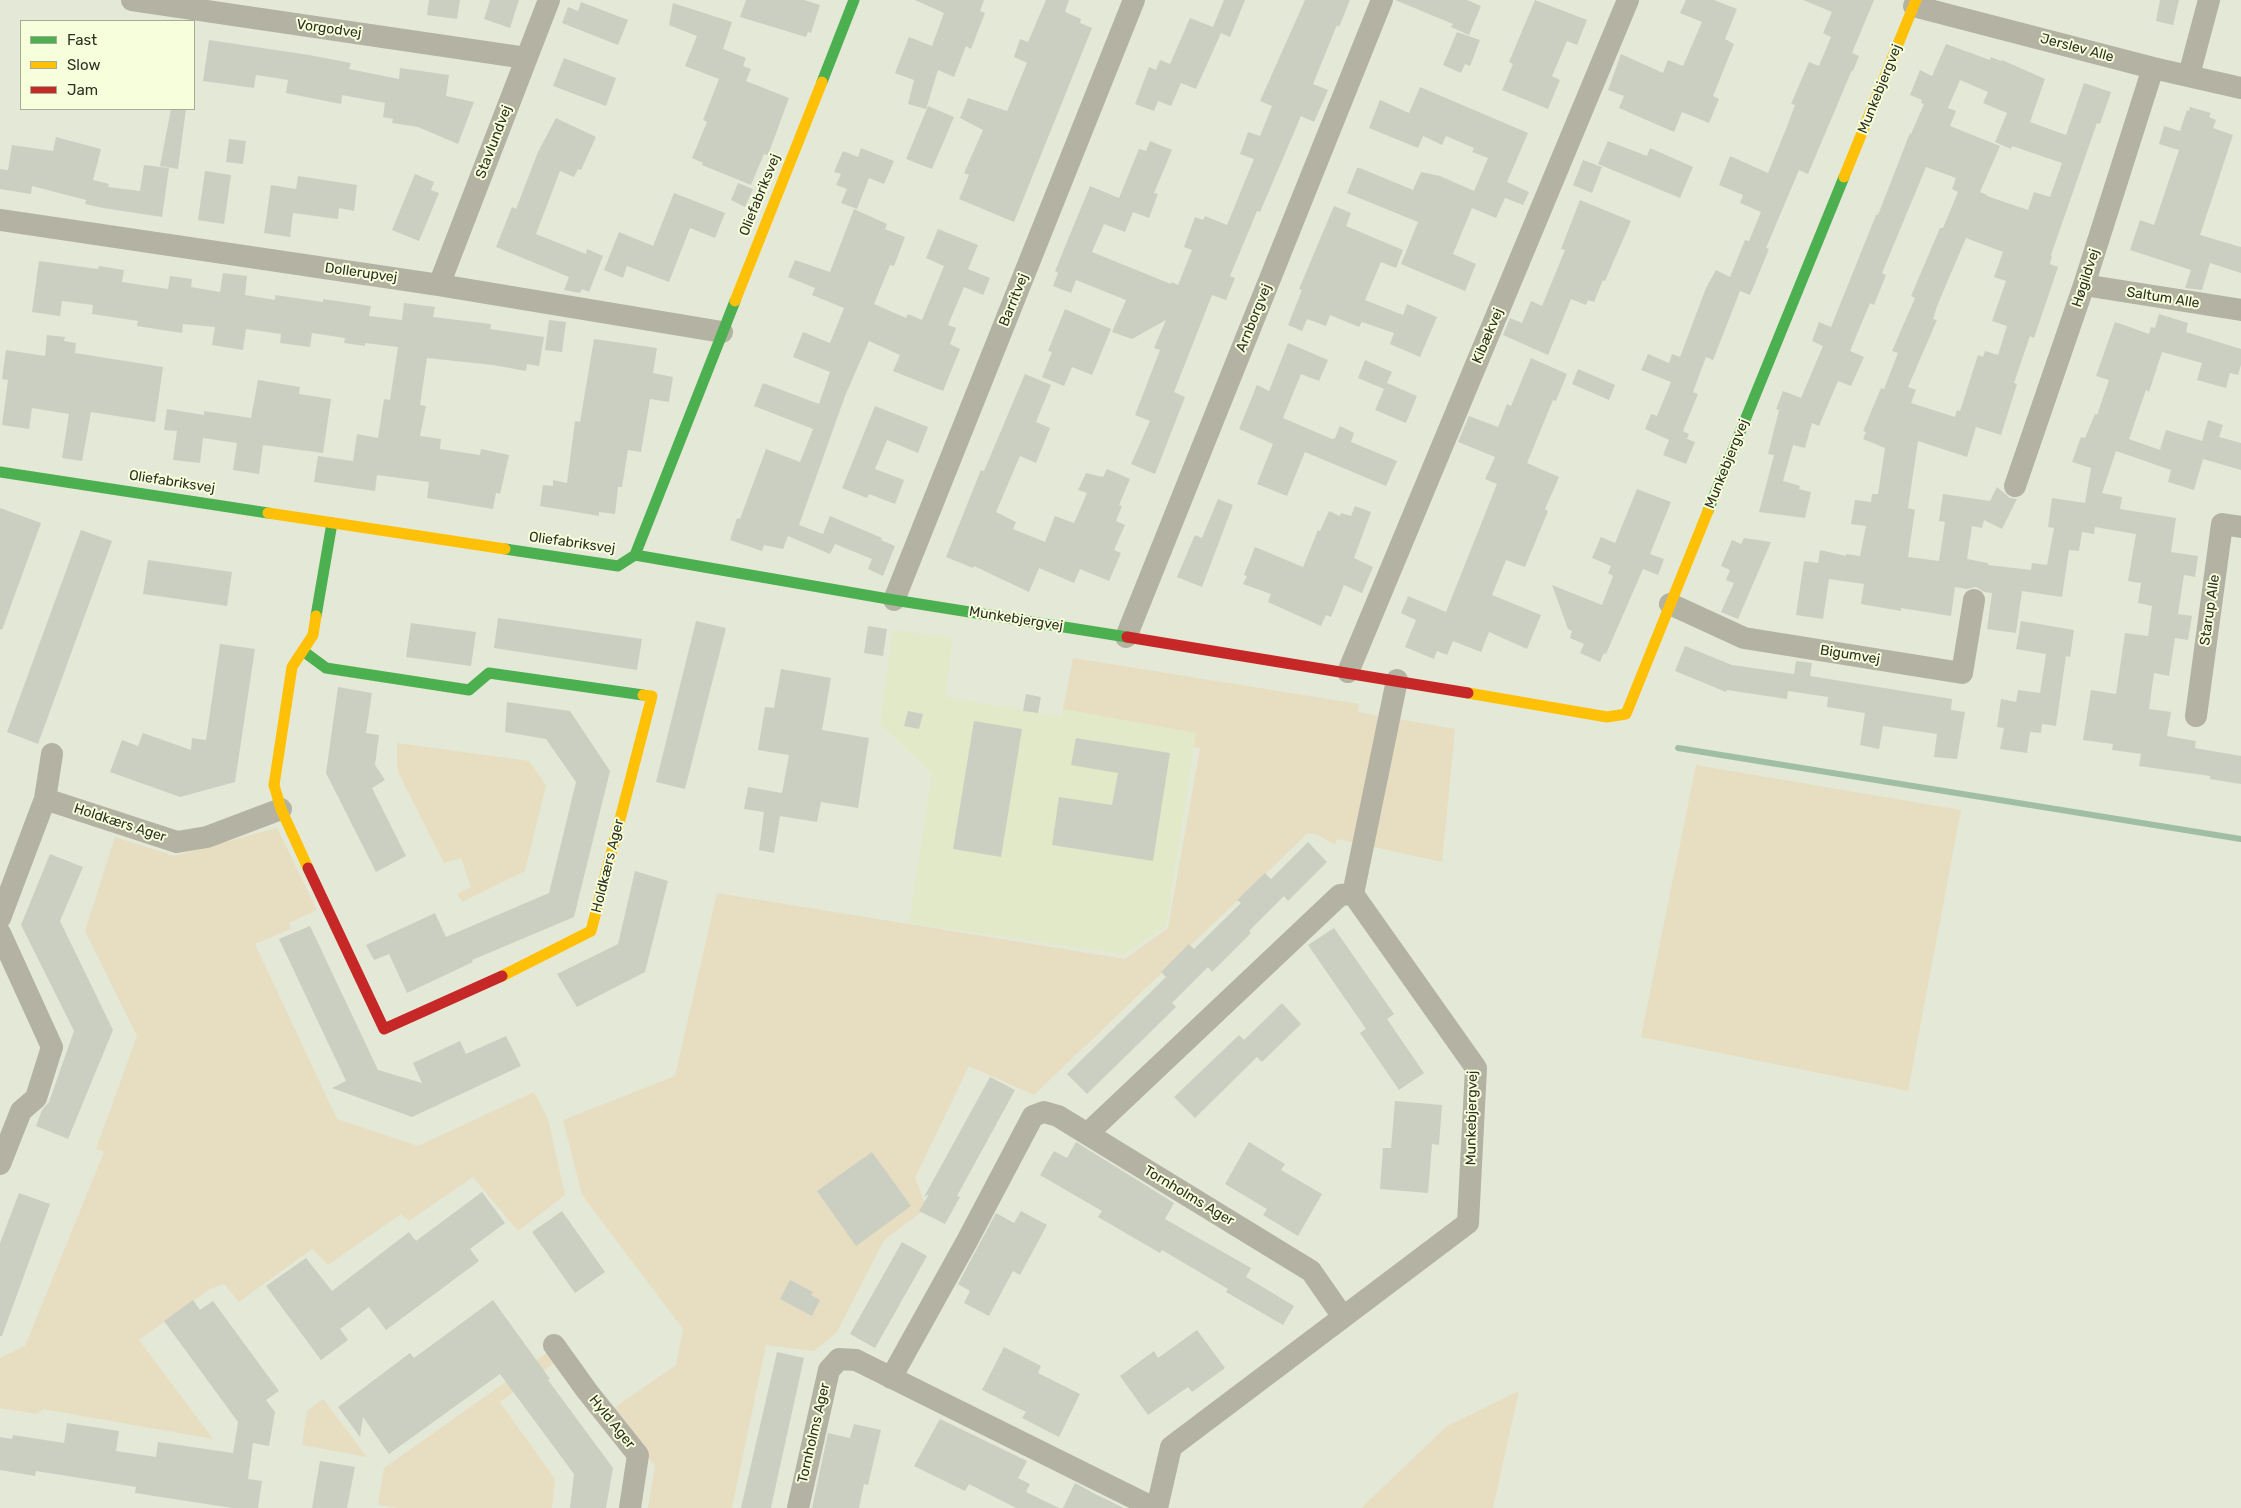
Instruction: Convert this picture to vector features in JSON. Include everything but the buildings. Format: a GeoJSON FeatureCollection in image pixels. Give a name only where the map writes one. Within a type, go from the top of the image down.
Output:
{"type":"FeatureCollection","features":[{"type":"Feature","properties":{"kind":"street","name":"Vorgodvej"},"geometry":{"type":"LineString","coordinates":[[132,0],[526,58]]}},
{"type":"Feature","properties":{"kind":"street","name":"Stavlundvej"},"geometry":{"type":"LineString","coordinates":[[440,285],[549,0]]}},
{"type":"Feature","properties":{"kind":"street","name":"Oliefabriksvej"},"geometry":{"type":"LineString","coordinates":[[0,472],[618,566],[635,555],[854,0]]}},
{"type":"Feature","properties":{"kind":"street","name":"Barritvej"},"geometry":{"type":"LineString","coordinates":[[894,600],[1134,0]]}},
{"type":"Feature","properties":{"kind":"street","name":"Arnborgvej"},"geometry":{"type":"LineString","coordinates":[[1126,637],[1382,0]]}},
{"type":"Feature","properties":{"kind":"street","name":"Kibækvej"},"geometry":{"type":"LineString","coordinates":[[1348,672],[1628,0]]}},
{"type":"Feature","properties":{"kind":"street"},"geometry":{"type":"LineString","coordinates":[[2189,75],[2209,0]]}},
{"type":"Feature","properties":{"kind":"street","name":"Munkebjergvej"},"geometry":{"type":"LineString","coordinates":[[635,555],[894,600],[1397,680],[1607,717],[1626,714],[1915,3]]}},
{"type":"Feature","properties":{"kind":"street","name":"Jerslev Alle"},"geometry":{"type":"LineString","coordinates":[[1915,3],[2153,68],[2241,88]]}},
{"type":"Feature","properties":{"kind":"street","name":"Høgildvej"},"geometry":{"type":"LineString","coordinates":[[2015,486],[2084,285],[2153,68]]}},
{"type":"Feature","properties":{"kind":"street","name":"Dollerupvej"},"geometry":{"type":"LineString","coordinates":[[0,220],[440,285],[722,332]]}},
{"type":"Feature","properties":{"kind":"street","name":"Saltum Alle"},"geometry":{"type":"LineString","coordinates":[[2084,285],[2241,310]]}},
{"type":"Feature","properties":{"kind":"street","name":"Holdkærs Ager"},"geometry":{"type":"LineString","coordinates":[[303,651],[326,668],[469,690],[488,673],[652,696],[591,931],[490,982],[384,1029],[281,808],[274,785],[292,667],[313,635],[332,523]]}},
{"type":"Feature","properties":{"kind":"street","name":"Starup Alle"},"geometry":{"type":"LineString","coordinates":[[2196,716],[2222,524],[2241,527]]}},
{"type":"Feature","properties":{"kind":"street","name":"Bigumvej"},"geometry":{"type":"LineString","coordinates":[[1670,604],[1744,638],[1962,673],[1974,600]]}},
{"type":"Feature","properties":{"kind":"street"},"geometry":{"type":"LineString","coordinates":[[1087,1134],[1340,895],[1353,894],[1397,680]]}},
{"type":"Feature","properties":{"kind":"street"},"geometry":{"type":"LineString","coordinates":[[0,918],[45,799],[52,754]]}},
{"type":"Feature","properties":{"kind":"street","name":"Holdkærs Ager"},"geometry":{"type":"LineString","coordinates":[[45,799],[177,842],[206,837],[281,808]]}},
{"type":"Feature","properties":{"kind":"street","name":"Munkebjergvej"},"geometry":{"type":"LineString","coordinates":[[1343,1317],[1468,1223],[1476,1068],[1353,894]]}},
{"type":"Feature","properties":{"kind":"street"},"geometry":{"type":"LineString","coordinates":[[0,933],[52,1047],[36,1098],[21,1111],[0,1164]]}},
{"type":"Feature","properties":{"kind":"street","name":"Tornholms Ager"},"geometry":{"type":"LineString","coordinates":[[798,1508],[829,1370],[839,1359],[856,1360],[891,1378],[1156,1508],[1171,1446],[1343,1317],[1311,1271],[1058,1116],[1044,1112],[1033,1116],[967,1241],[891,1378]]}},
{"type":"Feature","properties":{"kind":"street","name":"Hyld Ager"},"geometry":{"type":"LineString","coordinates":[[554,1345],[587,1391],[638,1455],[630,1508]]}},
{"type":"Feature","properties":{"kind":"shaded area"},"geometry":{"type":"Polygon","coordinates":[[[893,630],[953,638],[945,697],[1062,717],[1063,709],[1196,733],[1166,926],[1124,954],[909,923],[932,774],[880,724],[893,630]]]}},
{"type":"Feature","properties":{"kind":"shaded area"},"geometry":{"type":"Polygon","coordinates":[[[1073,658],[1359,704],[1358,712],[1455,729],[1442,862],[1337,839],[1335,845],[1318,835],[1308,833],[1034,1095],[969,1066],[915,1178],[927,1208],[884,1240],[837,1332],[814,1351],[766,1345],[732,1508],[648,1508],[655,1466],[611,1410],[676,1365],[683,1329],[582,1195],[563,1120],[675,1076],[717,893],[1125,959],[1168,928],[1200,748],[1194,747],[1196,733],[1063,709],[1073,658]]]}},
{"type":"Feature","properties":{"kind":"shaded area"},"geometry":{"type":"Polygon","coordinates":[[[397,743],[529,761],[546,785],[525,871],[462,902],[457,894],[471,887],[461,858],[444,863],[399,774],[397,743]]]}},
{"type":"Feature","properties":{"kind":"shaded area"},"geometry":{"type":"Polygon","coordinates":[[[1696,765],[1961,810],[1908,1091],[1641,1037],[1696,765]]]}},
{"type":"Feature","properties":{"kind":"shaded area"},"geometry":{"type":"Polygon","coordinates":[[[277,828],[317,910],[289,923],[291,929],[255,944],[337,1119],[418,1146],[534,1092],[548,1119],[565,1195],[518,1231],[473,1177],[409,1221],[401,1214],[328,1265],[312,1249],[239,1302],[224,1284],[210,1289],[139,1340],[213,1439],[43,1409],[37,1414],[0,1408],[0,1358],[25,1346],[104,1152],[96,1149],[137,1036],[85,931],[115,837],[174,856],[277,828]]]}},
{"type":"Feature","properties":{"kind":"shaded area"},"geometry":{"type":"Polygon","coordinates":[[[548,1352],[556,1362],[500,1402],[555,1479],[552,1508],[399,1508],[378,1505],[384,1468],[548,1352]]]}},
{"type":"Feature","properties":{"kind":"shaded area"},"geometry":{"type":"Polygon","coordinates":[[[1519,1391],[1493,1508],[1361,1508],[1447,1426],[1519,1391]]]}},
{"type":"Feature","properties":{"kind":"shaded area"},"geometry":{"type":"Polygon","coordinates":[[[323,1399],[367,1457],[302,1445],[307,1411],[323,1399]]]}},
{"type":"Feature","properties":{"kind":"waterway"},"geometry":{"type":"LineString","coordinates":[[1678,748],[2241,839]]}},
{"type":"Feature","properties":{"kind":"traffic: fast"},"geometry":{"type":"LineString","coordinates":[[822,82],[854,0]]}},
{"type":"Feature","properties":{"kind":"traffic: fast"},"geometry":{"type":"LineString","coordinates":[[1708,511],[1844,177]]}},
{"type":"Feature","properties":{"kind":"traffic: fast"},"geometry":{"type":"LineString","coordinates":[[505,549],[618,566],[635,555],[735,301]]}},
{"type":"Feature","properties":{"kind":"traffic: fast"},"geometry":{"type":"LineString","coordinates":[[0,472],[268,513]]}},
{"type":"Feature","properties":{"kind":"traffic: fast"},"geometry":{"type":"LineString","coordinates":[[316,616],[332,523]]}},
{"type":"Feature","properties":{"kind":"traffic: fast"},"geometry":{"type":"LineString","coordinates":[[635,555],[894,600],[1127,637]]}},
{"type":"Feature","properties":{"kind":"traffic: fast"},"geometry":{"type":"LineString","coordinates":[[303,651],[326,668],[469,690],[489,673],[643,695]]}},
{"type":"Feature","properties":{"kind":"traffic: slow"},"geometry":{"type":"LineString","coordinates":[[1844,177],[1916,0]]}},
{"type":"Feature","properties":{"kind":"traffic: slow"},"geometry":{"type":"LineString","coordinates":[[735,301],[822,82]]}},
{"type":"Feature","properties":{"kind":"traffic: slow"},"geometry":{"type":"LineString","coordinates":[[1468,693],[1607,717],[1626,714],[1708,511]]}},
{"type":"Feature","properties":{"kind":"traffic: slow"},"geometry":{"type":"LineString","coordinates":[[268,513],[505,549]]}},
{"type":"Feature","properties":{"kind":"traffic: slow"},"geometry":{"type":"LineString","coordinates":[[308,868],[281,809],[274,785],[292,667],[313,635],[316,616]]}},
{"type":"Feature","properties":{"kind":"traffic: slow"},"geometry":{"type":"LineString","coordinates":[[502,976],[591,931],[652,696],[643,695]]}},
{"type":"Feature","properties":{"kind":"traffic: jam"},"geometry":{"type":"LineString","coordinates":[[1127,637],[1468,693]]}},
{"type":"Feature","properties":{"kind":"traffic: jam"},"geometry":{"type":"LineString","coordinates":[[308,868],[384,1029],[502,976]]}}]}
